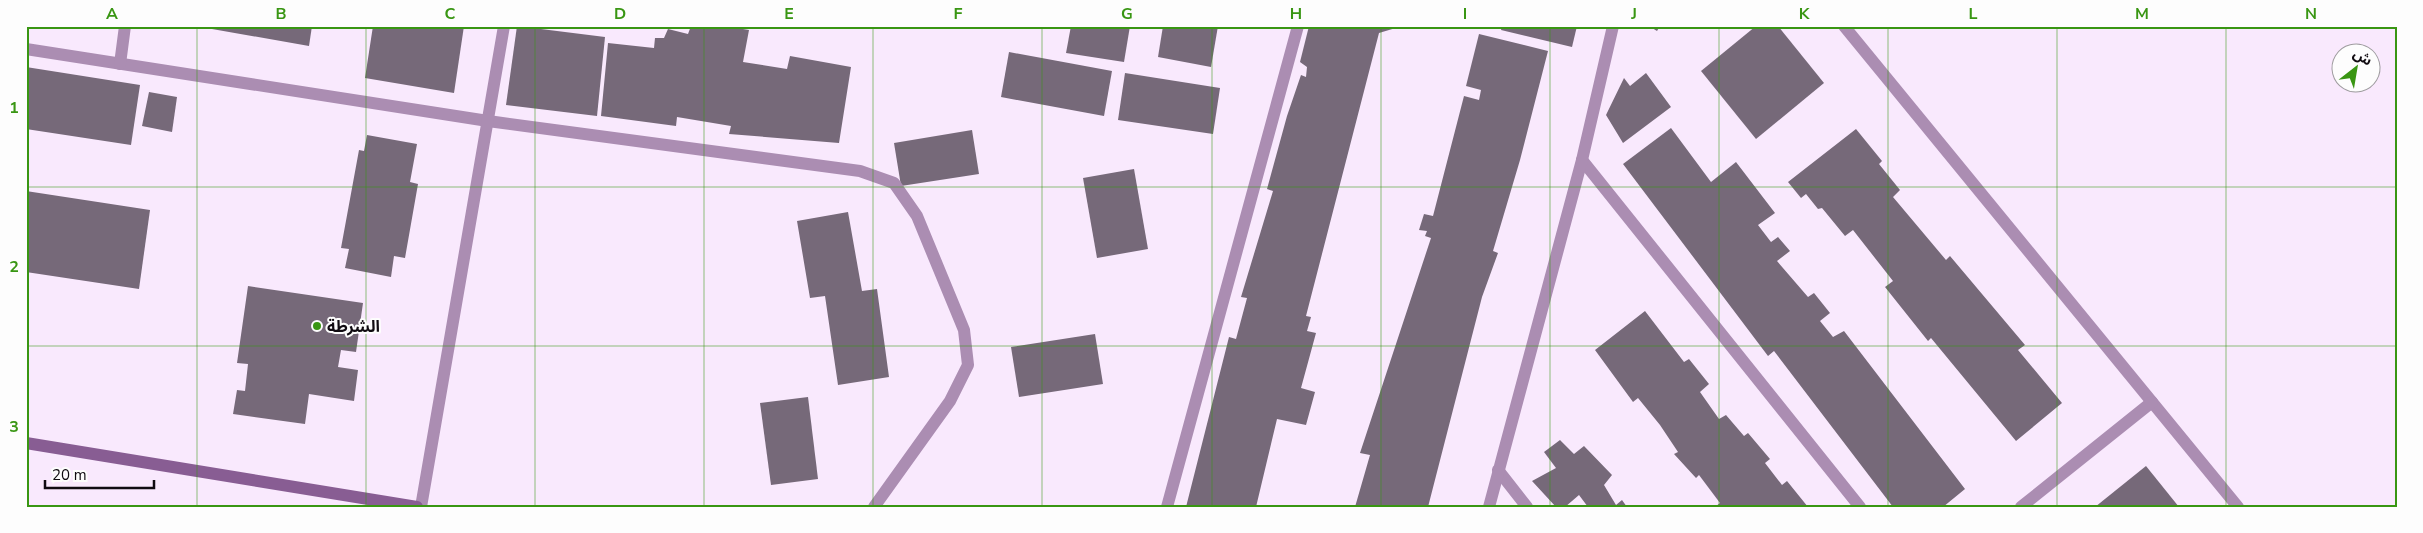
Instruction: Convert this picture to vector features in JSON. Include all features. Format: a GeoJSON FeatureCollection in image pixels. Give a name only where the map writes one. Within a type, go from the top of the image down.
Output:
{"type":"FeatureCollection","features":[{"type":"Feature","properties":{"kind":"main road"},"geometry":{"type":"LineString","coordinates":[[26,443],[419,507]]}},
{"type":"Feature","properties":{"kind":"street"},"geometry":{"type":"LineString","coordinates":[[120,64],[125,26]]}},
{"type":"Feature","properties":{"kind":"street"},"geometry":{"type":"LineString","coordinates":[[419,507],[504,26]]}},
{"type":"Feature","properties":{"kind":"street"},"geometry":{"type":"LineString","coordinates":[[1166,507],[1298,26]]}},
{"type":"Feature","properties":{"kind":"street"},"geometry":{"type":"LineString","coordinates":[[1489,507],[1582,160],[1613,26]]}},
{"type":"Feature","properties":{"kind":"street"},"geometry":{"type":"LineString","coordinates":[[1844,26],[2238,507]]}},
{"type":"Feature","properties":{"kind":"street"},"geometry":{"type":"LineString","coordinates":[[26,49],[488,121],[860,171],[894,183],[917,216],[964,330],[968,365],[950,401],[874,507]]}},
{"type":"Feature","properties":{"kind":"street"},"geometry":{"type":"LineString","coordinates":[[1582,160],[1860,507]]}},
{"type":"Feature","properties":{"kind":"street"},"geometry":{"type":"LineString","coordinates":[[2021,507],[2152,402]]}},
{"type":"Feature","properties":{"kind":"street"},"geometry":{"type":"LineString","coordinates":[[1498,470],[1527,507]]}},
{"type":"Feature","properties":{"kind":"building"},"geometry":{"type":"Polygon","coordinates":[[[195,26],[312,26],[309,46],[195,26]]]}},
{"type":"Feature","properties":{"kind":"building"},"geometry":{"type":"Polygon","coordinates":[[[373,26],[464,26],[454,93],[365,78],[373,26]]]}},
{"type":"Feature","properties":{"kind":"building"},"geometry":{"type":"Polygon","coordinates":[[[517,26],[605,37],[597,116],[506,105],[517,26]]]}},
{"type":"Feature","properties":{"kind":"building"},"geometry":{"type":"Polygon","coordinates":[[[691,26],[725,26],[749,30],[743,62],[787,69],[790,56],[851,67],[839,143],[729,134],[731,126],[677,117],[676,126],[601,116],[608,43],[654,48],[655,38],[664,38],[668,29],[688,34],[691,26]]]}},
{"type":"Feature","properties":{"kind":"building"},"geometry":{"type":"Polygon","coordinates":[[[1071,26],[1130,26],[1124,62],[1066,53],[1071,26]]]}},
{"type":"Feature","properties":{"kind":"building"},"geometry":{"type":"Polygon","coordinates":[[[1163,26],[1218,26],[1211,67],[1158,57],[1163,26]]]}},
{"type":"Feature","properties":{"kind":"building"},"geometry":{"type":"Polygon","coordinates":[[[1309,26],[1399,27],[1379,33],[1306,316],[1311,317],[1307,331],[1316,333],[1301,388],[1315,392],[1306,425],[1277,419],[1256,507],[1186,507],[1229,337],[1236,339],[1247,298],[1241,297],[1273,191],[1267,189],[1287,116],[1301,75],[1306,77],[1307,67],[1300,62],[1309,26]]]}},
{"type":"Feature","properties":{"kind":"building"},"geometry":{"type":"Polygon","coordinates":[[[1502,26],[1577,26],[1572,47],[1501,30],[1502,26]]]}},
{"type":"Feature","properties":{"kind":"building"},"geometry":{"type":"Polygon","coordinates":[[[1649,26],[1660,26],[1657,31],[1649,26]]]}},
{"type":"Feature","properties":{"kind":"building"},"geometry":{"type":"Polygon","coordinates":[[[1756,26],[1778,26],[1824,83],[1756,139],[1701,71],[1756,26]]]}},
{"type":"Feature","properties":{"kind":"building"},"geometry":{"type":"Polygon","coordinates":[[[1479,34],[1548,51],[1520,160],[1493,251],[1498,253],[1482,297],[1428,507],[1355,507],[1370,455],[1360,453],[1431,238],[1425,236],[1427,231],[1419,230],[1424,214],[1433,216],[1464,96],[1479,100],[1481,90],[1466,86],[1479,34]]]}},
{"type":"Feature","properties":{"kind":"building"},"geometry":{"type":"Polygon","coordinates":[[[1009,52],[1112,71],[1104,116],[1001,97],[1009,52]]]}},
{"type":"Feature","properties":{"kind":"building"},"geometry":{"type":"Polygon","coordinates":[[[26,67],[140,85],[131,145],[26,129],[26,67]]]}},
{"type":"Feature","properties":{"kind":"building"},"geometry":{"type":"Polygon","coordinates":[[[1125,73],[1220,88],[1213,134],[1118,120],[1125,73]]]}},
{"type":"Feature","properties":{"kind":"building"},"geometry":{"type":"Polygon","coordinates":[[[1646,73],[1671,107],[1623,143],[1606,115],[1624,78],[1630,86],[1646,73]]]}},
{"type":"Feature","properties":{"kind":"building"},"geometry":{"type":"Polygon","coordinates":[[[149,92],[177,97],[172,132],[142,126],[149,92]]]}},
{"type":"Feature","properties":{"kind":"building"},"geometry":{"type":"Polygon","coordinates":[[[1671,128],[1711,182],[1736,162],[1775,213],[1758,225],[1771,242],[1778,237],[1790,251],[1777,261],[1808,297],[1814,293],[1830,313],[1820,321],[1833,337],[1844,331],[1965,489],[1943,507],[1893,507],[1774,351],[1768,356],[1623,164],[1671,128]]]}},
{"type":"Feature","properties":{"kind":"building"},"geometry":{"type":"Polygon","coordinates":[[[1856,129],[1882,161],[1879,164],[1900,190],[1893,197],[1946,260],[1950,256],[2025,345],[2018,350],[2062,403],[2016,441],[1931,338],[1928,341],[1885,287],[1893,281],[1853,230],[1845,236],[1822,208],[1818,209],[1806,194],[1801,198],[1788,182],[1856,129]]]}},
{"type":"Feature","properties":{"kind":"building"},"geometry":{"type":"Polygon","coordinates":[[[972,130],[979,174],[901,186],[894,143],[972,130]]]}},
{"type":"Feature","properties":{"kind":"building"},"geometry":{"type":"Polygon","coordinates":[[[367,135],[417,144],[410,182],[418,184],[405,258],[394,256],[391,277],[345,268],[349,249],[341,248],[359,150],[364,151],[367,135]]]}},
{"type":"Feature","properties":{"kind":"building"},"geometry":{"type":"Polygon","coordinates":[[[1134,169],[1148,249],[1097,258],[1083,178],[1134,169]]]}},
{"type":"Feature","properties":{"kind":"building"},"geometry":{"type":"Polygon","coordinates":[[[26,191],[150,210],[139,289],[26,272],[26,191]]]}},
{"type":"Feature","properties":{"kind":"building"},"geometry":{"type":"Polygon","coordinates":[[[848,212],[862,291],[877,289],[889,377],[838,385],[825,296],[810,298],[797,221],[848,212]]]}},
{"type":"Feature","properties":{"kind":"building"},"geometry":{"type":"Polygon","coordinates":[[[248,286],[363,303],[356,352],[341,350],[338,367],[358,370],[354,401],[309,394],[305,424],[233,414],[237,390],[245,391],[248,364],[237,363],[248,286]]]}},
{"type":"Feature","properties":{"kind":"building"},"geometry":{"type":"Polygon","coordinates":[[[1645,311],[1684,362],[1689,359],[1709,384],[1700,392],[1719,419],[1726,415],[1744,436],[1748,433],[1770,459],[1765,463],[1782,485],[1787,481],[1808,507],[1715,507],[1720,503],[1699,475],[1696,478],[1674,454],[1678,452],[1660,425],[1638,398],[1633,402],[1595,350],[1645,311]]]}},
{"type":"Feature","properties":{"kind":"building"},"geometry":{"type":"Polygon","coordinates":[[[1095,334],[1103,384],[1019,397],[1011,347],[1095,334]]]}},
{"type":"Feature","properties":{"kind":"building"},"geometry":{"type":"Polygon","coordinates":[[[808,397],[818,479],[771,485],[760,403],[808,397]]]}},
{"type":"Feature","properties":{"kind":"building"},"geometry":{"type":"Polygon","coordinates":[[[1560,440],[1574,454],[1584,446],[1612,475],[1604,485],[1616,505],[1622,500],[1627,507],[1588,507],[1579,495],[1565,507],[1556,507],[1532,481],[1556,468],[1544,452],[1560,440]]]}},
{"type":"Feature","properties":{"kind":"building"},"geometry":{"type":"Polygon","coordinates":[[[2146,466],[2179,507],[2095,507],[2146,466]]]}},
{"type":"Feature","properties":{"kind":"place","name":"الشرطة"},"geometry":{"type":"Point","coordinates":[317,326]}}]}
